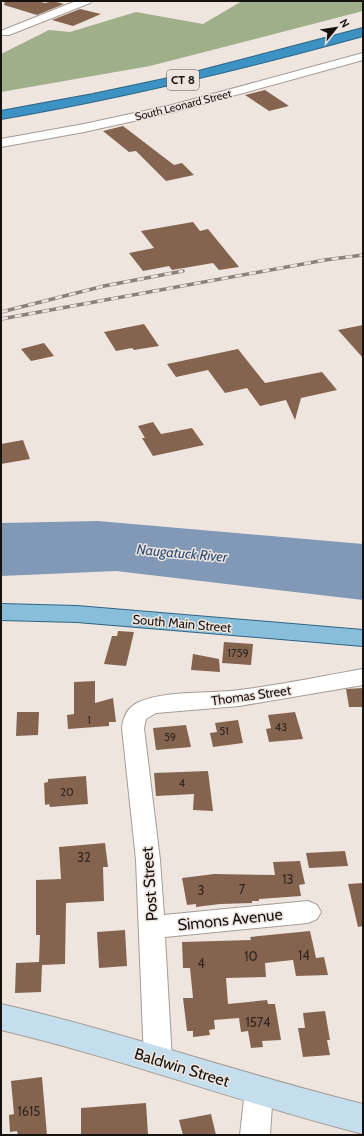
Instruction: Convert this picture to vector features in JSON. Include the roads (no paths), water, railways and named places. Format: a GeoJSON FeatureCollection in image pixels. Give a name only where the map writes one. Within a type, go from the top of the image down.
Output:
{"type":"FeatureCollection","features":[{"type":"Feature","properties":{"kind":"highway","name":"CT 8"},"geometry":{"type":"LineString","coordinates":[[143,75],[238,54],[363,20]]}},
{"type":"Feature","properties":{"kind":"highway","name":"CT 8"},"geometry":{"type":"LineString","coordinates":[[1,115],[100,98],[188,79],[363,32]]}},
{"type":"Feature","properties":{"kind":"main road","name":"South Main Street"},"geometry":{"type":"LineString","coordinates":[[1,612],[77,614],[363,638]]}},
{"type":"Feature","properties":{"kind":"main road","name":"Baldwin Street"},"geometry":{"type":"LineString","coordinates":[[1,1017],[65,1032],[259,1090],[363,1119]]}},
{"type":"Feature","properties":{"kind":"street"},"geometry":{"type":"LineString","coordinates":[[4,33],[86,1]]}},
{"type":"Feature","properties":{"kind":"street","name":"South Leonard Street"},"geometry":{"type":"LineString","coordinates":[[1,143],[91,127],[174,108],[363,56]]}},
{"type":"Feature","properties":{"kind":"street","name":"Thomas Street"},"geometry":{"type":"LineString","coordinates":[[139,711],[156,705],[239,698],[363,677]]}},
{"type":"Feature","properties":{"kind":"street","name":"Post Street"},"geometry":{"type":"LineString","coordinates":[[139,711],[134,718],[133,728],[147,844],[158,1060]]}},
{"type":"Feature","properties":{"kind":"street","name":"Simons Avenue"},"geometry":{"type":"LineString","coordinates":[[152,927],[308,912]]}},
{"type":"Feature","properties":{"kind":"street"},"geometry":{"type":"LineString","coordinates":[[255,1135],[259,1090]]}},
{"type":"Feature","properties":{"kind":"water","name":"Naugatuck River"},"geometry":{"type":"Polygon","coordinates":[[[98,521],[363,544],[363,600],[116,571],[1,576],[1,523],[98,521]]]}},
{"type":"Feature","properties":{"kind":"railway"},"geometry":{"type":"LineString","coordinates":[[1,319],[325,260],[363,255]]}},
{"type":"Feature","properties":{"kind":"railway"},"geometry":{"type":"LineString","coordinates":[[1,312],[104,286],[183,271]]}}]}
